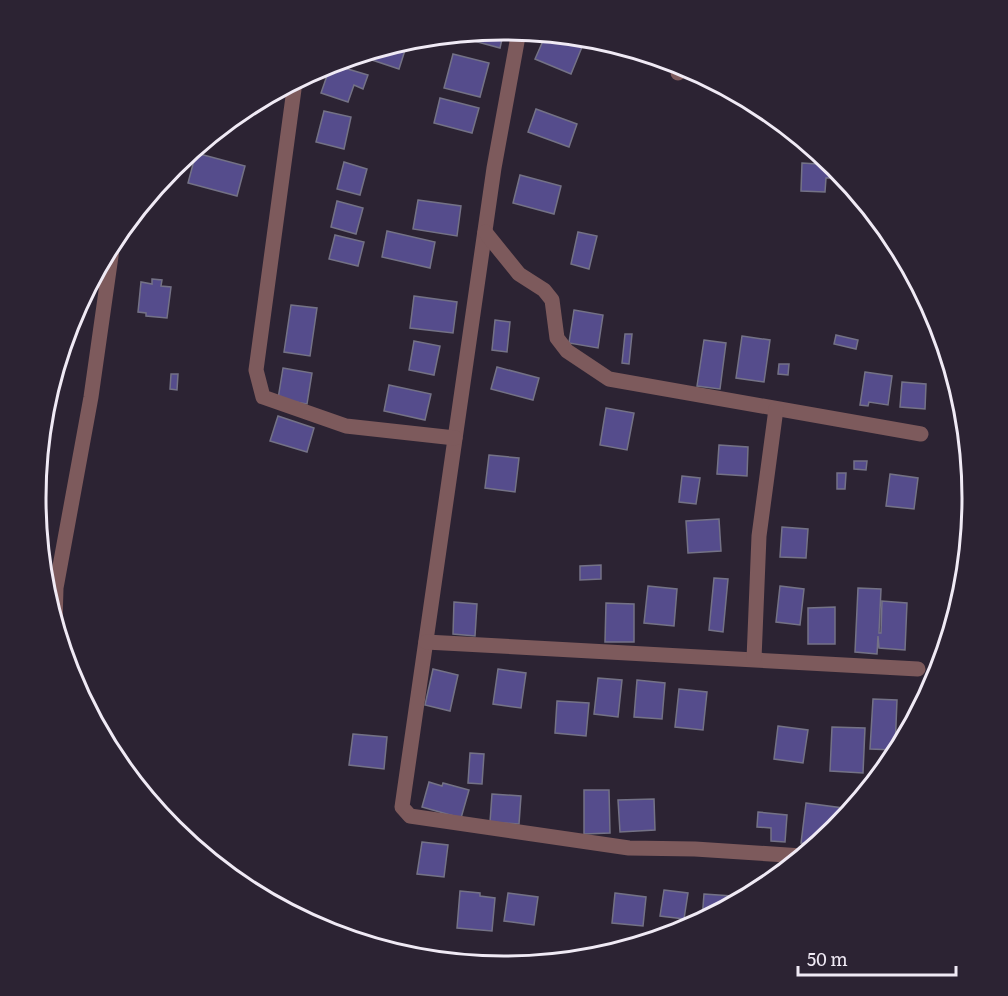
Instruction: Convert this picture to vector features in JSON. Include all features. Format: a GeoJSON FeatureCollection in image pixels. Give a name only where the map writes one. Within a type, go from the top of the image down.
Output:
{"type":"FeatureCollection","features":[{"type":"Feature","properties":{"kind":"street"},"geometry":{"type":"LineString","coordinates":[[517,40],[494,168],[402,807],[410,816],[629,848],[695,849],[790,855]]}},
{"type":"Feature","properties":{"kind":"street"},"geometry":{"type":"LineString","coordinates":[[294,92],[256,370],[263,397],[346,426],[455,438]]}},
{"type":"Feature","properties":{"kind":"street"},"geometry":{"type":"LineString","coordinates":[[485,232],[519,274],[543,290],[552,300],[557,338],[567,351],[609,379],[921,434]]}},
{"type":"Feature","properties":{"kind":"street"},"geometry":{"type":"LineString","coordinates":[[56,591],[91,398],[110,267]]}},
{"type":"Feature","properties":{"kind":"street"},"geometry":{"type":"LineString","coordinates":[[754,658],[759,536],[776,409]]}},
{"type":"Feature","properties":{"kind":"street"},"geometry":{"type":"LineString","coordinates":[[426,642],[754,658],[918,669]]}},
{"type":"Feature","properties":{"kind":"building"},"geometry":{"type":"Polygon","coordinates":[[[502,40],[500,48],[474,41],[502,40]]]}},
{"type":"Feature","properties":{"kind":"building"},"geometry":{"type":"Polygon","coordinates":[[[543,42],[582,47],[571,74],[535,59],[543,42]]]}},
{"type":"Feature","properties":{"kind":"building"},"geometry":{"type":"Polygon","coordinates":[[[405,52],[399,69],[373,60],[405,52]]]}},
{"type":"Feature","properties":{"kind":"building"},"geometry":{"type":"Polygon","coordinates":[[[453,54],[489,63],[480,97],[444,88],[453,54]]]}},
{"type":"Feature","properties":{"kind":"building"},"geometry":{"type":"Polygon","coordinates":[[[347,69],[368,75],[363,89],[354,85],[348,102],[321,93],[329,75],[347,69]]]}},
{"type":"Feature","properties":{"kind":"building"},"geometry":{"type":"Polygon","coordinates":[[[440,98],[479,108],[472,133],[434,123],[440,98]]]}},
{"type":"Feature","properties":{"kind":"building"},"geometry":{"type":"Polygon","coordinates":[[[536,109],[577,124],[569,147],[528,132],[536,109]]]}},
{"type":"Feature","properties":{"kind":"building"},"geometry":{"type":"Polygon","coordinates":[[[324,111],[351,117],[344,149],[316,142],[324,111]]]}},
{"type":"Feature","properties":{"kind":"building"},"geometry":{"type":"Polygon","coordinates":[[[201,154],[245,166],[237,196],[188,183],[194,162],[201,154]]]}},
{"type":"Feature","properties":{"kind":"building"},"geometry":{"type":"Polygon","coordinates":[[[344,162],[367,169],[360,195],[337,189],[344,162]]]}},
{"type":"Feature","properties":{"kind":"building"},"geometry":{"type":"Polygon","coordinates":[[[802,163],[817,164],[832,178],[826,178],[825,192],[801,191],[802,163]]]}},
{"type":"Feature","properties":{"kind":"building"},"geometry":{"type":"Polygon","coordinates":[[[520,175],[561,186],[554,214],[513,203],[520,175]]]}},
{"type":"Feature","properties":{"kind":"building"},"geometry":{"type":"Polygon","coordinates":[[[418,200],[461,206],[457,236],[413,229],[418,200]]]}},
{"type":"Feature","properties":{"kind":"building"},"geometry":{"type":"Polygon","coordinates":[[[337,201],[363,208],[356,234],[331,227],[337,201]]]}},
{"type":"Feature","properties":{"kind":"building"},"geometry":{"type":"Polygon","coordinates":[[[387,231],[435,242],[430,268],[382,257],[387,231]]]}},
{"type":"Feature","properties":{"kind":"building"},"geometry":{"type":"Polygon","coordinates":[[[578,232],[597,236],[589,269],[571,264],[578,232]]]}},
{"type":"Feature","properties":{"kind":"building"},"geometry":{"type":"Polygon","coordinates":[[[335,235],[364,242],[358,266],[329,259],[335,235]]]}},
{"type":"Feature","properties":{"kind":"building"},"geometry":{"type":"Polygon","coordinates":[[[152,279],[162,280],[161,286],[171,287],[167,318],[146,316],[146,313],[138,312],[141,282],[152,284],[152,279]]]}},
{"type":"Feature","properties":{"kind":"building"},"geometry":{"type":"Polygon","coordinates":[[[414,296],[457,302],[453,333],[410,328],[414,296]]]}},
{"type":"Feature","properties":{"kind":"building"},"geometry":{"type":"Polygon","coordinates":[[[291,305],[317,308],[310,356],[284,352],[291,305]]]}},
{"type":"Feature","properties":{"kind":"building"},"geometry":{"type":"Polygon","coordinates":[[[574,310],[603,315],[598,348],[569,343],[574,310]]]}},
{"type":"Feature","properties":{"kind":"building"},"geometry":{"type":"Polygon","coordinates":[[[495,320],[510,322],[507,352],[492,350],[495,320]]]}},
{"type":"Feature","properties":{"kind":"building"},"geometry":{"type":"Polygon","coordinates":[[[625,334],[632,334],[629,364],[622,363],[625,334]]]}},
{"type":"Feature","properties":{"kind":"building"},"geometry":{"type":"Polygon","coordinates":[[[836,335],[858,340],[856,349],[834,344],[836,335]]]}},
{"type":"Feature","properties":{"kind":"building"},"geometry":{"type":"Polygon","coordinates":[[[742,336],[770,340],[764,382],[736,378],[742,336]]]}},
{"type":"Feature","properties":{"kind":"building"},"geometry":{"type":"Polygon","coordinates":[[[704,340],[726,343],[720,389],[697,386],[704,340]]]}},
{"type":"Feature","properties":{"kind":"building"},"geometry":{"type":"Polygon","coordinates":[[[414,341],[440,346],[434,375],[409,370],[414,341]]]}},
{"type":"Feature","properties":{"kind":"building"},"geometry":{"type":"Polygon","coordinates":[[[779,364],[789,364],[788,375],[778,374],[779,364]]]}},
{"type":"Feature","properties":{"kind":"building"},"geometry":{"type":"Polygon","coordinates":[[[497,367],[539,378],[533,400],[491,389],[497,367]]]}},
{"type":"Feature","properties":{"kind":"building"},"geometry":{"type":"Polygon","coordinates":[[[283,368],[312,373],[307,404],[278,399],[283,368]]]}},
{"type":"Feature","properties":{"kind":"building"},"geometry":{"type":"Polygon","coordinates":[[[865,372],[892,376],[888,405],[869,402],[868,406],[860,405],[865,372]]]}},
{"type":"Feature","properties":{"kind":"building"},"geometry":{"type":"Polygon","coordinates":[[[171,374],[178,374],[177,390],[170,389],[171,374]]]}},
{"type":"Feature","properties":{"kind":"building"},"geometry":{"type":"Polygon","coordinates":[[[902,382],[926,384],[925,409],[900,407],[902,382]]]}},
{"type":"Feature","properties":{"kind":"building"},"geometry":{"type":"Polygon","coordinates":[[[389,385],[431,394],[425,420],[384,411],[389,385]]]}},
{"type":"Feature","properties":{"kind":"building"},"geometry":{"type":"Polygon","coordinates":[[[606,408],[634,413],[627,450],[600,445],[606,408]]]}},
{"type":"Feature","properties":{"kind":"building"},"geometry":{"type":"Polygon","coordinates":[[[278,416],[314,428],[307,452],[270,441],[278,416]]]}},
{"type":"Feature","properties":{"kind":"building"},"geometry":{"type":"Polygon","coordinates":[[[719,445],[748,447],[747,476],[717,474],[719,445]]]}},
{"type":"Feature","properties":{"kind":"building"},"geometry":{"type":"Polygon","coordinates":[[[489,455],[519,458],[515,492],[485,488],[489,455]]]}},
{"type":"Feature","properties":{"kind":"building"},"geometry":{"type":"Polygon","coordinates":[[[854,461],[867,461],[866,470],[854,469],[854,461]]]}},
{"type":"Feature","properties":{"kind":"building"},"geometry":{"type":"Polygon","coordinates":[[[837,473],[846,473],[845,489],[837,489],[837,473]]]}},
{"type":"Feature","properties":{"kind":"building"},"geometry":{"type":"Polygon","coordinates":[[[890,474],[918,478],[914,509],[886,506],[890,474]]]}},
{"type":"Feature","properties":{"kind":"building"},"geometry":{"type":"Polygon","coordinates":[[[682,476],[700,478],[696,504],[679,502],[682,476]]]}},
{"type":"Feature","properties":{"kind":"building"},"geometry":{"type":"Polygon","coordinates":[[[719,519],[721,551],[688,553],[686,521],[719,519]]]}},
{"type":"Feature","properties":{"kind":"building"},"geometry":{"type":"Polygon","coordinates":[[[782,527],[808,529],[806,558],[780,557],[782,527]]]}},
{"type":"Feature","properties":{"kind":"building"},"geometry":{"type":"Polygon","coordinates":[[[601,565],[601,579],[580,580],[580,566],[601,565]]]}},
{"type":"Feature","properties":{"kind":"building"},"geometry":{"type":"Polygon","coordinates":[[[714,578],[728,579],[723,632],[709,630],[714,578]]]}},
{"type":"Feature","properties":{"kind":"building"},"geometry":{"type":"Polygon","coordinates":[[[648,586],[677,589],[674,626],[644,623],[648,586]]]}},
{"type":"Feature","properties":{"kind":"building"},"geometry":{"type":"Polygon","coordinates":[[[780,586],[804,589],[800,625],[776,622],[780,586]]]}},
{"type":"Feature","properties":{"kind":"building"},"geometry":{"type":"Polygon","coordinates":[[[858,588],[881,589],[879,633],[881,633],[882,601],[907,603],[905,650],[879,648],[878,636],[877,654],[855,652],[858,588]]]}},
{"type":"Feature","properties":{"kind":"building"},"geometry":{"type":"Polygon","coordinates":[[[454,602],[477,604],[475,636],[453,634],[454,602]]]}},
{"type":"Feature","properties":{"kind":"building"},"geometry":{"type":"Polygon","coordinates":[[[606,603],[634,604],[634,642],[605,642],[606,603]]]}},
{"type":"Feature","properties":{"kind":"building"},"geometry":{"type":"Polygon","coordinates":[[[835,607],[835,644],[808,644],[808,608],[835,607]]]}},
{"type":"Feature","properties":{"kind":"building"},"geometry":{"type":"Polygon","coordinates":[[[433,669],[458,675],[450,711],[425,705],[433,669]]]}},
{"type":"Feature","properties":{"kind":"building"},"geometry":{"type":"Polygon","coordinates":[[[498,669],[526,673],[521,708],[493,704],[498,669]]]}},
{"type":"Feature","properties":{"kind":"building"},"geometry":{"type":"Polygon","coordinates":[[[598,678],[622,680],[618,717],[594,714],[598,678]]]}},
{"type":"Feature","properties":{"kind":"building"},"geometry":{"type":"Polygon","coordinates":[[[637,680],[665,683],[662,719],[634,717],[637,680]]]}},
{"type":"Feature","properties":{"kind":"building"},"geometry":{"type":"Polygon","coordinates":[[[679,689],[707,692],[703,730],[675,727],[679,689]]]}},
{"type":"Feature","properties":{"kind":"building"},"geometry":{"type":"Polygon","coordinates":[[[873,699],[897,700],[896,734],[886,750],[870,749],[873,699]]]}},
{"type":"Feature","properties":{"kind":"building"},"geometry":{"type":"Polygon","coordinates":[[[557,701],[589,703],[586,736],[555,733],[557,701]]]}},
{"type":"Feature","properties":{"kind":"building"},"geometry":{"type":"Polygon","coordinates":[[[778,726],[808,730],[803,763],[774,759],[778,726]]]}},
{"type":"Feature","properties":{"kind":"building"},"geometry":{"type":"Polygon","coordinates":[[[832,727],[865,728],[863,773],[830,771],[832,727]]]}},
{"type":"Feature","properties":{"kind":"building"},"geometry":{"type":"Polygon","coordinates":[[[353,734],[387,737],[384,769],[349,765],[353,734]]]}},
{"type":"Feature","properties":{"kind":"building"},"geometry":{"type":"Polygon","coordinates":[[[470,753],[484,754],[482,784],[468,783],[470,753]]]}},
{"type":"Feature","properties":{"kind":"building"},"geometry":{"type":"Polygon","coordinates":[[[429,782],[469,790],[461,818],[422,807],[429,782]]]}},
{"type":"Feature","properties":{"kind":"building"},"geometry":{"type":"Polygon","coordinates":[[[584,790],[609,790],[610,833],[584,834],[584,790]]]}},
{"type":"Feature","properties":{"kind":"building"},"geometry":{"type":"Polygon","coordinates":[[[492,794],[521,796],[519,824],[490,822],[492,794]]]}},
{"type":"Feature","properties":{"kind":"building"},"geometry":{"type":"Polygon","coordinates":[[[654,799],[655,830],[620,832],[618,800],[654,799]]]}},
{"type":"Feature","properties":{"kind":"building"},"geometry":{"type":"Polygon","coordinates":[[[806,803],[841,808],[806,842],[801,843],[806,803]]]}},
{"type":"Feature","properties":{"kind":"building"},"geometry":{"type":"Polygon","coordinates":[[[758,812],[787,815],[785,842],[771,841],[771,828],[757,827],[758,812]]]}},
{"type":"Feature","properties":{"kind":"building"},"geometry":{"type":"Polygon","coordinates":[[[422,842],[448,845],[444,877],[417,874],[422,842]]]}},
{"type":"Feature","properties":{"kind":"building"},"geometry":{"type":"Polygon","coordinates":[[[664,890],[688,893],[684,919],[660,916],[664,890]]]}},
{"type":"Feature","properties":{"kind":"building"},"geometry":{"type":"Polygon","coordinates":[[[460,891],[480,893],[480,896],[495,898],[492,931],[457,928],[460,891]]]}},
{"type":"Feature","properties":{"kind":"building"},"geometry":{"type":"Polygon","coordinates":[[[508,893],[538,897],[534,925],[504,921],[508,893]]]}},
{"type":"Feature","properties":{"kind":"building"},"geometry":{"type":"Polygon","coordinates":[[[615,893],[646,897],[643,926],[612,923],[615,893]]]}},
{"type":"Feature","properties":{"kind":"building"},"geometry":{"type":"Polygon","coordinates":[[[704,894],[729,896],[706,908],[703,910],[704,894]]]}}]}
